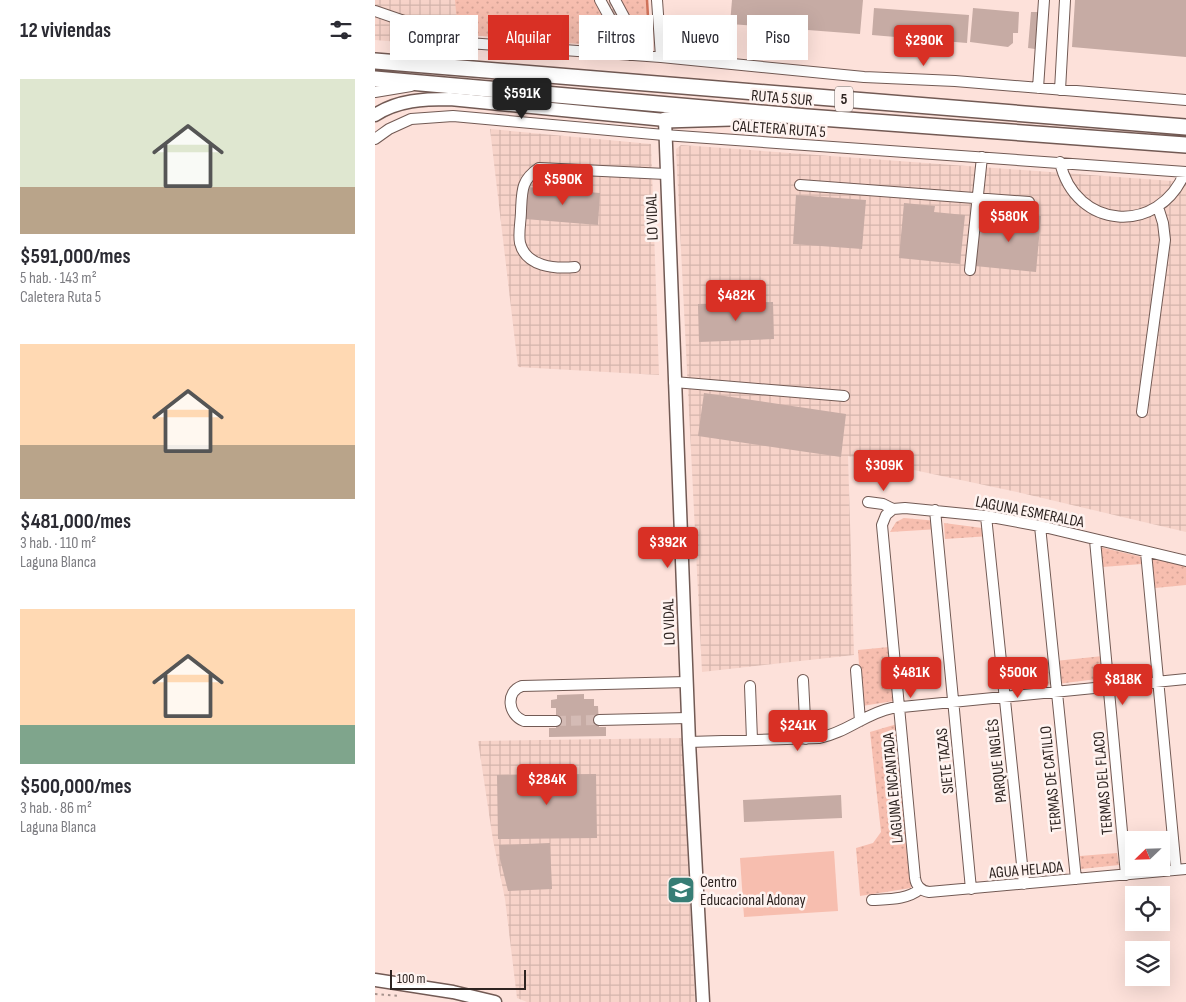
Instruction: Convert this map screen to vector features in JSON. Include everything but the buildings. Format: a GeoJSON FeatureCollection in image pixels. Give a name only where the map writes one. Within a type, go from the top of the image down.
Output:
{"type":"FeatureCollection","features":[{"type":"Feature","properties":{"kind":"highway","name":"RUTA 5 SUR"},"geometry":{"type":"LineString","coordinates":[[375,61],[1186,127]]}},
{"type":"Feature","properties":{"kind":"highway","name":"RUTA 5 SUR"},"geometry":{"type":"LineString","coordinates":[[375,79],[807,117],[1186,145]]}},
{"type":"Feature","properties":{"kind":"highway"},"geometry":{"type":"LineString","coordinates":[[665,128],[807,117]]}},
{"type":"Feature","properties":{"kind":"main road"},"geometry":{"type":"LineString","coordinates":[[375,115],[398,104],[437,99],[665,128]]}},
{"type":"Feature","properties":{"kind":"main road","name":"LO VIDAL"},"geometry":{"type":"LineString","coordinates":[[665,128],[689,742],[703,1002]]}},
{"type":"Feature","properties":{"kind":"main road"},"geometry":{"type":"LineString","coordinates":[[375,980],[453,992],[495,1002]]}},
{"type":"Feature","properties":{"kind":"main road"},"geometry":{"type":"LineString","coordinates":[[375,986],[422,988]]}},
{"type":"Feature","properties":{"kind":"street"},"geometry":{"type":"LineString","coordinates":[[600,0],[608,15]]}},
{"type":"Feature","properties":{"kind":"street"},"geometry":{"type":"LineString","coordinates":[[615,0],[623,15]]}},
{"type":"Feature","properties":{"kind":"street"},"geometry":{"type":"LineString","coordinates":[[657,0],[661,57]]}},
{"type":"Feature","properties":{"kind":"street"},"geometry":{"type":"LineString","coordinates":[[1038,88],[1044,0]]}},
{"type":"Feature","properties":{"kind":"street"},"geometry":{"type":"LineString","coordinates":[[1060,90],[1065,0]]}},
{"type":"Feature","properties":{"kind":"street"},"geometry":{"type":"LineString","coordinates":[[375,11],[468,43],[579,51]]}},
{"type":"Feature","properties":{"kind":"street"},"geometry":{"type":"LineString","coordinates":[[653,56],[864,77],[955,81],[1186,100]]}},
{"type":"Feature","properties":{"kind":"street"},"geometry":{"type":"LineString","coordinates":[[375,92],[423,83]]}},
{"type":"Feature","properties":{"kind":"street","name":"CALETERA RUTA 5"},"geometry":{"type":"LineString","coordinates":[[375,139],[404,121],[441,116],[665,128],[982,157],[1185,172]]}},
{"type":"Feature","properties":{"kind":"street"},"geometry":{"type":"LineString","coordinates":[[970,270],[982,157]]}},
{"type":"Feature","properties":{"kind":"street"},"geometry":{"type":"LineString","coordinates":[[1060,162],[1065,180],[1081,202],[1097,211],[1114,217],[1141,215],[1158,207],[1177,188],[1185,172]]}},
{"type":"Feature","properties":{"kind":"street"},"geometry":{"type":"LineString","coordinates":[[575,267],[558,268],[542,265],[531,260],[524,251],[519,236],[522,187],[530,175],[539,168],[666,174]]}},
{"type":"Feature","properties":{"kind":"street"},"geometry":{"type":"LineString","coordinates":[[800,185],[1029,202]]}},
{"type":"Feature","properties":{"kind":"street"},"geometry":{"type":"LineString","coordinates":[[1142,412],[1165,240],[1163,223],[1158,207]]}},
{"type":"Feature","properties":{"kind":"street"},"geometry":{"type":"LineString","coordinates":[[674,382],[844,396]]}},
{"type":"Feature","properties":{"kind":"street","name":"LAGUNA ESMERALDA"},"geometry":{"type":"LineString","coordinates":[[867,502],[883,504],[893,509],[935,510],[986,516],[1040,526],[1186,561]]}},
{"type":"Feature","properties":{"kind":"street","name":"LAGUNA ENCANTADA"},"geometry":{"type":"LineString","coordinates":[[893,509],[886,514],[881,525],[915,878],[920,889]]}},
{"type":"Feature","properties":{"kind":"street","name":"SIETE TAZAS"},"geometry":{"type":"LineString","coordinates":[[935,510],[971,889]]}},
{"type":"Feature","properties":{"kind":"street","name":"PARQUE INGLÉS"},"geometry":{"type":"LineString","coordinates":[[986,516],[1024,884]]}},
{"type":"Feature","properties":{"kind":"street","name":"TERMAS DE CATILLO"},"geometry":{"type":"LineString","coordinates":[[1040,526],[1075,879]]}},
{"type":"Feature","properties":{"kind":"street","name":"TERMAS DEL FLACO"},"geometry":{"type":"LineString","coordinates":[[1095,540],[1125,865]]}},
{"type":"Feature","properties":{"kind":"street"},"geometry":{"type":"LineString","coordinates":[[1146,552],[1181,870]]}},
{"type":"Feature","properties":{"kind":"street"},"geometry":{"type":"LineString","coordinates":[[856,670],[860,721]]}},
{"type":"Feature","properties":{"kind":"street"},"geometry":{"type":"LineString","coordinates":[[689,742],[819,738],[835,734],[877,712],[899,707],[1186,679]]}},
{"type":"Feature","properties":{"kind":"street"},"geometry":{"type":"LineString","coordinates":[[803,680],[806,739]]}},
{"type":"Feature","properties":{"kind":"street"},"geometry":{"type":"LineString","coordinates":[[556,721],[520,720],[511,710],[513,693],[522,686],[687,682]]}},
{"type":"Feature","properties":{"kind":"street"},"geometry":{"type":"LineString","coordinates":[[750,686],[752,740]]}},
{"type":"Feature","properties":{"kind":"street"},"geometry":{"type":"LineString","coordinates":[[599,720],[688,718]]}},
{"type":"Feature","properties":{"kind":"street","name":"AGUA HELADA"},"geometry":{"type":"LineString","coordinates":[[872,900],[909,896],[920,889],[929,892],[1125,875]]}},
{"type":"Feature","properties":{"kind":"shaded area"},"geometry":{"type":"Polygon","coordinates":[[[375,0],[647,0],[648,15],[579,15],[579,44],[569,43],[569,15],[488,15],[488,36],[478,36],[478,15],[390,15],[390,41],[375,40],[375,0]]]}},
{"type":"Feature","properties":{"kind":"shaded area"},"geometry":{"type":"Polygon","coordinates":[[[455,0],[595,0],[603,15],[579,15],[579,44],[569,43],[569,15],[488,15],[488,36],[478,36],[478,15],[456,15],[455,0]]]}},
{"type":"Feature","properties":{"kind":"shaded area"},"geometry":{"type":"Polygon","coordinates":[[[619,0],[647,0],[648,15],[628,15],[619,0]]]}},
{"type":"Feature","properties":{"kind":"shaded area"},"geometry":{"type":"Polygon","coordinates":[[[490,129],[651,144],[659,375],[518,367],[490,129]]]}},
{"type":"Feature","properties":{"kind":"shaded area"},"geometry":{"type":"Polygon","coordinates":[[[681,145],[1186,182],[1186,532],[1017,492],[848,456],[854,655],[702,672],[676,149],[681,145]]]}},
{"type":"Feature","properties":{"kind":"shaded area"},"geometry":{"type":"Polygon","coordinates":[[[904,518],[938,521],[939,529],[890,532],[896,522],[904,518]]]}},
{"type":"Feature","properties":{"kind":"shaded area"},"geometry":{"type":"Polygon","coordinates":[[[944,523],[990,529],[990,536],[945,539],[944,523]]]}},
{"type":"Feature","properties":{"kind":"shaded area"},"geometry":{"type":"Polygon","coordinates":[[[1100,547],[1142,557],[1142,564],[1102,567],[1100,547]]]}},
{"type":"Feature","properties":{"kind":"shaded area"},"geometry":{"type":"Polygon","coordinates":[[[1151,557],[1186,564],[1186,585],[1155,588],[1151,557]]]}},
{"type":"Feature","properties":{"kind":"shaded area"},"geometry":{"type":"Polygon","coordinates":[[[889,647],[894,701],[862,706],[858,650],[889,647]]]}},
{"type":"Feature","properties":{"kind":"shaded area"},"geometry":{"type":"Polygon","coordinates":[[[1103,656],[1105,678],[1057,684],[1055,661],[1103,656]]]}},
{"type":"Feature","properties":{"kind":"shaded area"},"geometry":{"type":"Polygon","coordinates":[[[1053,661],[1055,684],[1010,688],[1008,665],[1053,661]]]}},
{"type":"Feature","properties":{"kind":"shaded area"},"geometry":{"type":"Polygon","coordinates":[[[897,724],[911,888],[860,896],[856,848],[873,843],[881,832],[870,732],[897,724]]]}},
{"type":"Feature","properties":{"kind":"shaded area"},"geometry":{"type":"Polygon","coordinates":[[[682,738],[695,1002],[527,1002],[517,998],[505,899],[493,840],[478,741],[682,738]]]}},
{"type":"Feature","properties":{"kind":"shaded area"},"geometry":{"type":"Polygon","coordinates":[[[834,851],[838,911],[744,917],[740,858],[834,851]]]}},
{"type":"Feature","properties":{"kind":"shaded area"},"geometry":{"type":"Polygon","coordinates":[[[1117,853],[1119,865],[1081,869],[1080,856],[1117,853]]]}},
{"type":"Feature","properties":{"kind":"waterway"},"geometry":{"type":"LineString","coordinates":[[647,0],[648,15]]}},
{"type":"Feature","properties":{"kind":"tunnel"},"geometry":{"type":"LineString","coordinates":[[556,721],[599,720]]}},
{"type":"Feature","properties":{"kind":"place","name":"Centro Educacional Adonay"},"geometry":{"type":"Point","coordinates":[681,890]}}]}
